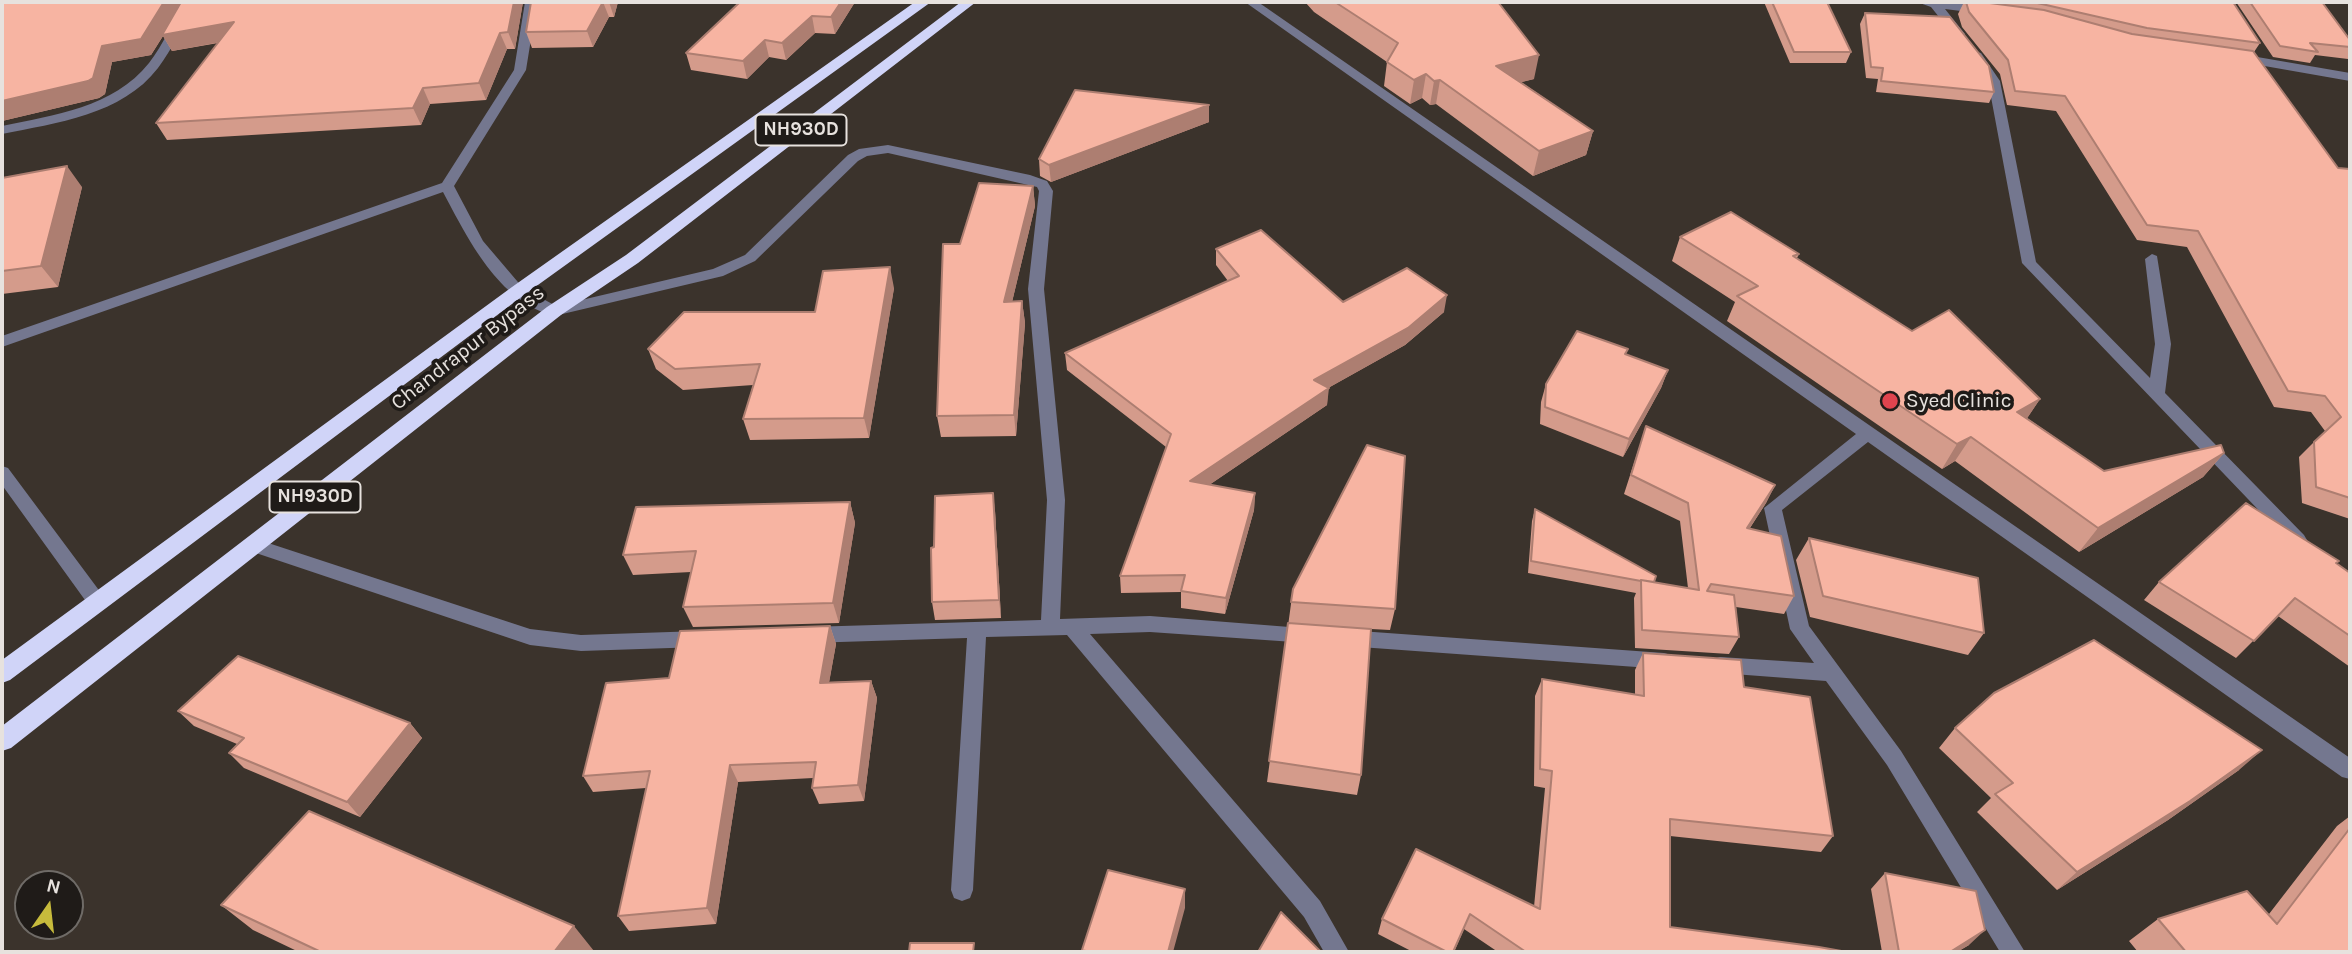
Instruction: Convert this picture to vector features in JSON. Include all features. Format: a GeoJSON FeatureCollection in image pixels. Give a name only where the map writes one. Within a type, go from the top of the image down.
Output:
{"type":"FeatureCollection","features":[{"type":"Feature","properties":{"kind":"highway","name":"Chandrapur Bypass"},"geometry":{"type":"LineString","coordinates":[[2,673],[518,291],[924,2]]}},
{"type":"Feature","properties":{"kind":"highway","name":"Chandrapur Bypass"},"geometry":{"type":"LineString","coordinates":[[2,740],[554,312],[632,259],[969,2]]}},
{"type":"Feature","properties":{"kind":"street"},"geometry":{"type":"LineString","coordinates":[[2,130],[92,108],[128,90],[152,66],[190,2]]}},
{"type":"Feature","properties":{"kind":"street"},"geometry":{"type":"LineString","coordinates":[[2,342],[447,187],[520,70],[531,2]]}},
{"type":"Feature","properties":{"kind":"street"},"geometry":{"type":"LineString","coordinates":[[1251,2],[2350,770]]}},
{"type":"Feature","properties":{"kind":"street"},"geometry":{"type":"LineString","coordinates":[[1929,3],[2001,14]]}},
{"type":"Feature","properties":{"kind":"street"},"geometry":{"type":"LineString","coordinates":[[1929,3],[1988,70],[1994,81],[2029,263],[2283,527],[2308,547]]}},
{"type":"Feature","properties":{"kind":"street"},"geometry":{"type":"LineString","coordinates":[[2228,57],[2264,57],[2350,77]]}},
{"type":"Feature","properties":{"kind":"street"},"geometry":{"type":"LineString","coordinates":[[447,187],[477,243],[518,291],[554,312],[718,274],[736,266],[750,258],[853,158],[864,152],[888,149],[1030,179],[1042,184],[1046,191],[1037,304],[1056,500],[1050,627]]}},
{"type":"Feature","properties":{"kind":"street"},"geometry":{"type":"LineString","coordinates":[[2152,259],[2163,344],[2156,396]]}},
{"type":"Feature","properties":{"kind":"street"},"geometry":{"type":"LineString","coordinates":[[1868,433],[1773,508],[1800,629],[1894,758],[2012,952]]}},
{"type":"Feature","properties":{"kind":"street"},"geometry":{"type":"LineString","coordinates":[[2,472],[97,602]]}},
{"type":"Feature","properties":{"kind":"street"},"geometry":{"type":"LineString","coordinates":[[253,545],[530,637],[581,643],[718,638]]}},
{"type":"Feature","properties":{"kind":"street"},"geometry":{"type":"LineString","coordinates":[[786,636],[1178,625],[1679,662]]}},
{"type":"Feature","properties":{"kind":"street"},"geometry":{"type":"LineString","coordinates":[[1072,627],[1312,909],[1337,952]]}},
{"type":"Feature","properties":{"kind":"street"},"geometry":{"type":"LineString","coordinates":[[962,890],[977,630]]}},
{"type":"Feature","properties":{"kind":"street"},"geometry":{"type":"LineString","coordinates":[[1707,664],[1832,673]]}},
{"type":"Feature","properties":{"kind":"building"},"geometry":{"type":"Polygon","coordinates":[[[2,2],[164,2],[141,39],[102,46],[93,78],[2,101],[2,2]]]}},
{"type":"Feature","properties":{"kind":"building"},"geometry":{"type":"Polygon","coordinates":[[[181,2],[514,2],[508,32],[500,33],[479,83],[423,88],[413,108],[156,123],[234,22],[162,35],[181,2]]]}},
{"type":"Feature","properties":{"kind":"building"},"geometry":{"type":"Polygon","coordinates":[[[531,2],[603,2],[587,31],[526,32],[531,2]]]}},
{"type":"Feature","properties":{"kind":"building"},"geometry":{"type":"Polygon","coordinates":[[[740,2],[841,2],[831,17],[812,16],[782,43],[765,40],[743,61],[686,53],[740,2]]]}},
{"type":"Feature","properties":{"kind":"building"},"geometry":{"type":"Polygon","coordinates":[[[1335,2],[1498,2],[1539,55],[1496,66],[1593,131],[1539,151],[1440,80],[1434,81],[1426,74],[1414,80],[1387,62],[1398,43],[1335,2]]]}},
{"type":"Feature","properties":{"kind":"building"},"geometry":{"type":"Polygon","coordinates":[[[1772,2],[1827,2],[1851,52],[1794,52],[1772,2]]]}},
{"type":"Feature","properties":{"kind":"building"},"geometry":{"type":"Polygon","coordinates":[[[1966,2],[2044,10],[2132,34],[2253,51],[2338,168],[2350,169],[2350,498],[2316,487],[2314,442],[2341,417],[2325,396],[2288,391],[2198,231],[2147,225],[2065,96],[2015,91],[2008,60],[1969,12],[1966,2]]]}},
{"type":"Feature","properties":{"kind":"building"},"geometry":{"type":"Polygon","coordinates":[[[2033,2],[2233,2],[2260,43],[2147,28],[2033,2]]]}},
{"type":"Feature","properties":{"kind":"building"},"geometry":{"type":"Polygon","coordinates":[[[2250,2],[2322,2],[2350,40],[2350,47],[2310,43],[2318,52],[2280,46],[2250,2]]]}},
{"type":"Feature","properties":{"kind":"building"},"geometry":{"type":"Polygon","coordinates":[[[1865,13],[1950,17],[1989,66],[1994,92],[1881,81],[1883,68],[1871,67],[1865,13]]]}},
{"type":"Feature","properties":{"kind":"building"},"geometry":{"type":"Polygon","coordinates":[[[1075,90],[1209,105],[1049,165],[1039,159],[1075,90]]]}},
{"type":"Feature","properties":{"kind":"building"},"geometry":{"type":"Polygon","coordinates":[[[67,166],[41,266],[2,271],[2,178],[67,166]]]}},
{"type":"Feature","properties":{"kind":"building"},"geometry":{"type":"Polygon","coordinates":[[[979,183],[1033,186],[1004,302],[1022,301],[1014,415],[937,416],[943,244],[960,244],[979,183]]]}},
{"type":"Feature","properties":{"kind":"building"},"geometry":{"type":"Polygon","coordinates":[[[1731,212],[1799,254],[1793,256],[1912,331],[1949,310],[2040,399],[2017,412],[2104,471],[2221,445],[2224,453],[2098,528],[1971,437],[1957,444],[1737,296],[1758,286],[1680,237],[1731,212]]]}},
{"type":"Feature","properties":{"kind":"building"},"geometry":{"type":"Polygon","coordinates":[[[1261,230],[1343,302],[1407,268],[1447,295],[1408,328],[1314,380],[1329,388],[1190,481],[1255,493],[1226,598],[1181,591],[1185,575],[1120,576],[1171,434],[1065,353],[1239,276],[1216,249],[1261,230]]]}},
{"type":"Feature","properties":{"kind":"building"},"geometry":{"type":"Polygon","coordinates":[[[890,267],[864,418],[743,419],[760,364],[675,369],[648,349],[684,312],[815,312],[823,271],[890,267]]]}},
{"type":"Feature","properties":{"kind":"building"},"geometry":{"type":"Polygon","coordinates":[[[1577,331],[1628,349],[1625,354],[1668,370],[1629,439],[1545,407],[1546,384],[1577,331]]]}},
{"type":"Feature","properties":{"kind":"building"},"geometry":{"type":"Polygon","coordinates":[[[1646,426],[1775,485],[1747,528],[1781,536],[1794,596],[1711,584],[1707,591],[1734,595],[1739,637],[1642,630],[1641,580],[1699,590],[1688,503],[1631,475],[1646,426]]]}},
{"type":"Feature","properties":{"kind":"building"},"geometry":{"type":"Polygon","coordinates":[[[1367,445],[1405,456],[1395,609],[1291,602],[1293,589],[1367,445]]]}},
{"type":"Feature","properties":{"kind":"building"},"geometry":{"type":"Polygon","coordinates":[[[993,493],[999,600],[932,602],[931,548],[934,547],[935,496],[993,493]]]}},
{"type":"Feature","properties":{"kind":"building"},"geometry":{"type":"Polygon","coordinates":[[[850,502],[833,603],[683,607],[696,551],[623,555],[636,507],[850,502]]]}},
{"type":"Feature","properties":{"kind":"building"},"geometry":{"type":"Polygon","coordinates":[[[2246,503],[2339,561],[2336,563],[2350,573],[2350,636],[2295,598],[2254,641],[2159,582],[2246,503]]]}},
{"type":"Feature","properties":{"kind":"building"},"geometry":{"type":"Polygon","coordinates":[[[1535,509],[1656,576],[1654,582],[1531,561],[1535,509]]]}},
{"type":"Feature","properties":{"kind":"building"},"geometry":{"type":"Polygon","coordinates":[[[1809,538],[1978,578],[1984,633],[1823,596],[1809,538]]]}},
{"type":"Feature","properties":{"kind":"building"},"geometry":{"type":"Polygon","coordinates":[[[1288,623],[1371,629],[1361,775],[1269,761],[1288,623]]]}},
{"type":"Feature","properties":{"kind":"building"},"geometry":{"type":"Polygon","coordinates":[[[830,626],[820,683],[871,681],[858,785],[812,788],[816,762],[730,765],[707,908],[618,916],[650,771],[583,776],[606,683],[669,678],[680,631],[830,626]]]}},
{"type":"Feature","properties":{"kind":"building"},"geometry":{"type":"Polygon","coordinates":[[[2094,640],[2262,750],[2190,801],[2077,872],[1995,794],[2013,783],[1955,728],[1994,693],[2094,640]]]}},
{"type":"Feature","properties":{"kind":"building"},"geometry":{"type":"Polygon","coordinates":[[[1643,653],[1741,660],[1744,687],[1810,697],[1833,836],[1670,819],[1670,927],[1847,952],[1526,952],[1470,914],[1453,952],[1447,952],[1382,919],[1416,849],[1540,909],[1552,771],[1540,769],[1542,679],[1644,696],[1643,653]]]}},
{"type":"Feature","properties":{"kind":"building"},"geometry":{"type":"Polygon","coordinates":[[[238,656],[410,723],[347,802],[229,753],[244,738],[178,711],[238,656]]]}},
{"type":"Feature","properties":{"kind":"building"},"geometry":{"type":"Polygon","coordinates":[[[309,811],[574,926],[554,952],[321,952],[221,905],[309,811]]]}},
{"type":"Feature","properties":{"kind":"building"},"geometry":{"type":"Polygon","coordinates":[[[2350,828],[2350,952],[2186,952],[2158,919],[2247,891],[2277,924],[2350,828]]]}},
{"type":"Feature","properties":{"kind":"building"},"geometry":{"type":"Polygon","coordinates":[[[1108,870],[1185,889],[1168,952],[1082,950],[1108,870]]]}},
{"type":"Feature","properties":{"kind":"building"},"geometry":{"type":"Polygon","coordinates":[[[1885,873],[1976,891],[1985,930],[1950,952],[1899,952],[1885,873]]]}},
{"type":"Feature","properties":{"kind":"building"},"geometry":{"type":"Polygon","coordinates":[[[1281,912],[1321,952],[1258,952],[1281,912]]]}},
{"type":"Feature","properties":{"kind":"building"},"geometry":{"type":"Polygon","coordinates":[[[910,943],[974,943],[973,952],[909,952],[910,943]]]}},
{"type":"Feature","properties":{"kind":"place","name":"Syed Clinic"},"geometry":{"type":"Point","coordinates":[1890,401]}}]}
